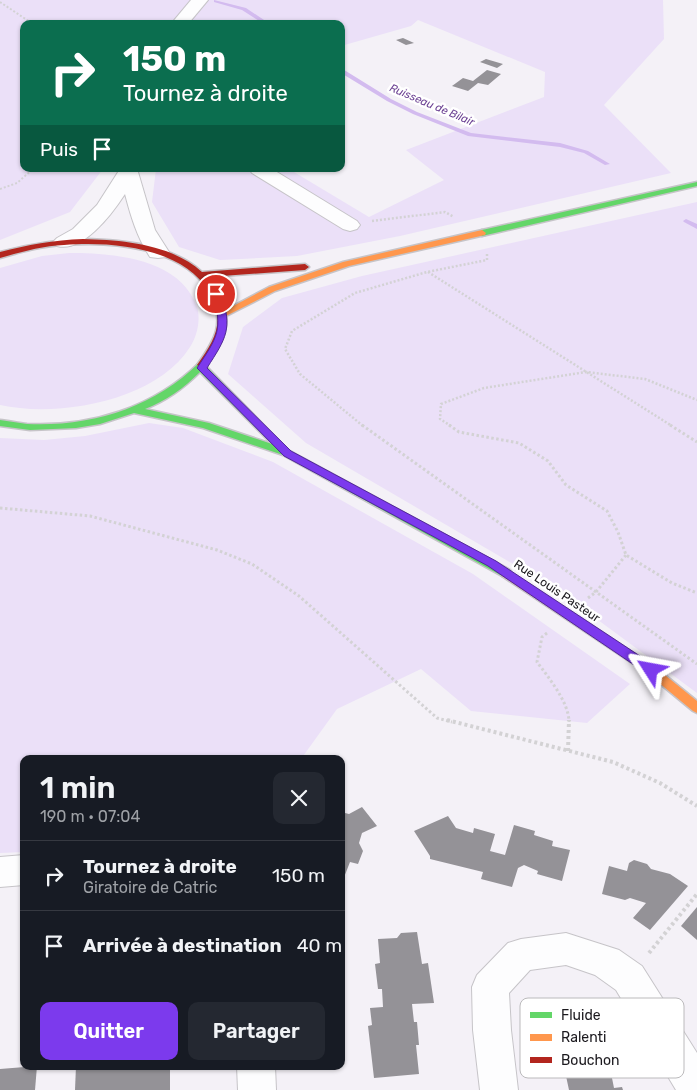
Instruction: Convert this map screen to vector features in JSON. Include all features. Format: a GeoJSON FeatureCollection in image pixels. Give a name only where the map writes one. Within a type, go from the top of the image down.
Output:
{"type":"FeatureCollection","features":[{"type":"Feature","properties":{"kind":"main road"},"geometry":{"type":"LineString","coordinates":[[223,314],[272,289],[346,264],[697,184]]}},
{"type":"Feature","properties":{"kind":"main road"},"geometry":{"type":"LineString","coordinates":[[0,255],[21,248],[64,242],[108,242],[145,248],[176,259],[202,275],[216,294],[223,314],[220,341],[202,368],[172,391],[133,410],[83,423],[31,427],[0,423]]}},
{"type":"Feature","properties":{"kind":"main road"},"geometry":{"type":"LineString","coordinates":[[0,243],[21,248]]}},
{"type":"Feature","properties":{"kind":"main road"},"geometry":{"type":"LineString","coordinates":[[202,275],[346,264]]}},
{"type":"Feature","properties":{"kind":"main road","name":"Rue Louis Pasteur"},"geometry":{"type":"LineString","coordinates":[[202,368],[287,453]]}},
{"type":"Feature","properties":{"kind":"main road","name":"Rue Louis Pasteur"},"geometry":{"type":"LineString","coordinates":[[133,410],[205,425],[287,453],[492,564],[651,670],[697,708]]}},
{"type":"Feature","properties":{"kind":"street"},"geometry":{"type":"LineString","coordinates":[[182,20],[200,0]]}},
{"type":"Feature","properties":{"kind":"street"},"geometry":{"type":"LineString","coordinates":[[64,242],[90,225],[105,209],[128,172]]}},
{"type":"Feature","properties":{"kind":"street"},"geometry":{"type":"LineString","coordinates":[[129,172],[145,230],[158,252]]}},
{"type":"Feature","properties":{"kind":"street"},"geometry":{"type":"LineString","coordinates":[[264,172],[350,225]]}},
{"type":"Feature","properties":{"kind":"street"},"geometry":{"type":"LineString","coordinates":[[0,872],[20,870]]}},
{"type":"Feature","properties":{"kind":"street"},"geometry":{"type":"LineString","coordinates":[[499,1090],[492,1030],[490,987],[521,955],[566,949],[606,962],[629,978],[641,998]]}},
{"type":"Feature","properties":{"kind":"street"},"geometry":{"type":"LineString","coordinates":[[684,1067],[697,1088]]}},
{"type":"Feature","properties":{"kind":"street"},"geometry":{"type":"LineString","coordinates":[[256,1070],[257,1090]]}},
{"type":"Feature","properties":{"kind":"path"},"geometry":{"type":"LineString","coordinates":[[0,2],[27,20]]}},
{"type":"Feature","properties":{"kind":"path"},"geometry":{"type":"LineString","coordinates":[[0,189],[17,183],[30,172]]}},
{"type":"Feature","properties":{"kind":"path"},"geometry":{"type":"LineString","coordinates":[[350,225],[445,212],[454,217]]}},
{"type":"Feature","properties":{"kind":"path"},"geometry":{"type":"LineString","coordinates":[[487,254],[487,260],[427,272],[355,293],[292,331],[285,349],[300,374],[364,427],[458,496],[697,664]]}},
{"type":"Feature","properties":{"kind":"path"},"geometry":{"type":"LineString","coordinates":[[427,272],[697,442]]}},
{"type":"Feature","properties":{"kind":"path"},"geometry":{"type":"LineString","coordinates":[[697,400],[645,379],[586,372],[484,388],[441,404],[440,419],[459,432],[519,442],[548,461],[566,485],[607,511],[618,532],[626,555],[672,583],[697,593]]}},
{"type":"Feature","properties":{"kind":"path"},"geometry":{"type":"LineString","coordinates":[[0,508],[90,516],[217,550],[252,564],[299,596],[437,718],[613,762],[660,783],[697,806]]}},
{"type":"Feature","properties":{"kind":"path"},"geometry":{"type":"LineString","coordinates":[[629,978],[697,894]]}},
{"type":"Feature","properties":{"kind":"shaded area"},"geometry":{"type":"Polygon","coordinates":[[[0,0],[663,0],[664,39],[604,105],[671,173],[400,236],[297,256],[220,260],[179,247],[152,202],[156,172],[294,172],[369,217],[444,180],[406,150],[544,97],[545,72],[418,20],[411,26],[345,45],[345,20],[20,20],[20,172],[101,172],[70,212],[0,240],[0,0]]]}},
{"type":"Feature","properties":{"kind":"shaded area"},"geometry":{"type":"Polygon","coordinates":[[[697,202],[697,693],[556,589],[306,443],[228,374],[243,327],[282,298],[362,276],[697,202]]]}},
{"type":"Feature","properties":{"kind":"shaded area"},"geometry":{"type":"Polygon","coordinates":[[[69,253],[124,257],[161,268],[176,278],[188,291],[197,307],[198,322],[192,343],[174,366],[154,381],[130,393],[77,407],[49,409],[0,405],[0,268],[42,256],[69,253]]]}},
{"type":"Feature","properties":{"kind":"shaded area"},"geometry":{"type":"Polygon","coordinates":[[[149,423],[183,428],[273,462],[473,574],[630,684],[587,723],[471,711],[421,669],[337,709],[304,755],[20,755],[20,852],[0,853],[0,438],[44,440],[85,436],[149,423]]]}},
{"type":"Feature","properties":{"kind":"building"},"geometry":{"type":"Polygon","coordinates":[[[403,38],[414,43],[406,45],[396,40],[403,38]]]}},
{"type":"Feature","properties":{"kind":"building"},"geometry":{"type":"Polygon","coordinates":[[[486,59],[503,64],[497,68],[480,62],[486,59]]]}},
{"type":"Feature","properties":{"kind":"building"},"geometry":{"type":"Polygon","coordinates":[[[487,70],[501,74],[488,85],[478,83],[468,91],[452,86],[463,78],[473,81],[487,70]]]}},
{"type":"Feature","properties":{"kind":"building"},"geometry":{"type":"Polygon","coordinates":[[[362,807],[377,826],[362,833],[359,843],[363,851],[358,864],[350,862],[345,875],[345,813],[349,814],[362,807]]]}},
{"type":"Feature","properties":{"kind":"building"},"geometry":{"type":"Polygon","coordinates":[[[448,816],[456,828],[473,833],[474,828],[495,834],[490,851],[505,855],[514,825],[535,831],[534,835],[553,841],[552,846],[570,850],[562,881],[537,874],[538,871],[524,865],[518,868],[512,887],[481,879],[483,872],[430,859],[414,831],[448,816]]]}},
{"type":"Feature","properties":{"kind":"building"},"geometry":{"type":"Polygon","coordinates":[[[634,860],[647,864],[651,869],[670,874],[688,886],[650,930],[633,918],[646,903],[630,898],[625,900],[602,894],[609,866],[627,871],[629,863],[634,860]]]}},
{"type":"Feature","properties":{"kind":"building"},"geometry":{"type":"Polygon","coordinates":[[[697,907],[697,940],[681,926],[697,907]]]}},
{"type":"Feature","properties":{"kind":"building"},"geometry":{"type":"Polygon","coordinates":[[[417,932],[422,964],[428,963],[434,1003],[412,1004],[414,1022],[417,1022],[419,1045],[416,1045],[419,1074],[374,1078],[368,1026],[372,1025],[370,1008],[383,1007],[382,989],[378,989],[375,964],[380,963],[378,939],[397,938],[401,933],[417,932]]]}},
{"type":"Feature","properties":{"kind":"building"},"geometry":{"type":"Polygon","coordinates":[[[20,1067],[20,1070],[37,1070],[35,1090],[0,1090],[0,1069],[20,1067]]]}},
{"type":"Feature","properties":{"kind":"building"},"geometry":{"type":"Polygon","coordinates":[[[76,1070],[170,1070],[170,1090],[75,1090],[76,1070]]]}},
{"type":"Feature","properties":{"kind":"building"},"geometry":{"type":"Polygon","coordinates":[[[566,1078],[612,1078],[614,1088],[622,1087],[623,1090],[569,1090],[566,1078]]]}},
{"type":"Feature","properties":{"kind":"waterway","name":"Ruisseau de Bilair"},"geometry":{"type":"LineString","coordinates":[[216,1],[244,9],[262,20]]}},
{"type":"Feature","properties":{"kind":"waterway","name":"Ruisseau de Bilair"},"geometry":{"type":"LineString","coordinates":[[345,72],[389,100],[415,113],[470,135],[560,145],[586,152],[607,164]]}},
{"type":"Feature","properties":{"kind":"waterway","name":"Ruisseau de Bilair"},"geometry":{"type":"LineString","coordinates":[[686,221],[697,227]]}},
{"type":"Feature","properties":{"kind":"traffic: fast"},"geometry":{"type":"LineString","coordinates":[[482,233],[697,184]]}},
{"type":"Feature","properties":{"kind":"traffic: fast"},"geometry":{"type":"LineString","coordinates":[[0,423],[26,427],[52,427],[76,425],[123,414],[167,394],[186,381],[202,365]]}},
{"type":"Feature","properties":{"kind":"traffic: fast"},"geometry":{"type":"LineString","coordinates":[[202,368],[283,449]]}},
{"type":"Feature","properties":{"kind":"traffic: fast"},"geometry":{"type":"LineString","coordinates":[[133,410],[205,425],[287,453],[506,573]]}},
{"type":"Feature","properties":{"kind":"traffic: slow"},"geometry":{"type":"LineString","coordinates":[[223,314],[272,289],[346,264],[482,233]]}},
{"type":"Feature","properties":{"kind":"traffic: slow"},"geometry":{"type":"LineString","coordinates":[[506,573],[651,670],[697,708]]}},
{"type":"Feature","properties":{"kind":"traffic: jam"},"geometry":{"type":"LineString","coordinates":[[0,255],[47,244],[83,241],[128,245],[173,257],[192,268],[208,282],[221,310],[222,327],[218,342],[202,365]]}},
{"type":"Feature","properties":{"kind":"traffic: jam"},"geometry":{"type":"LineString","coordinates":[[202,275],[305,267]]}},
{"type":"Feature","properties":{"kind":"route"},"geometry":{"type":"LineString","coordinates":[[216,294],[223,314],[220,341],[202,368],[287,453],[492,564],[651,670]]}}]}
